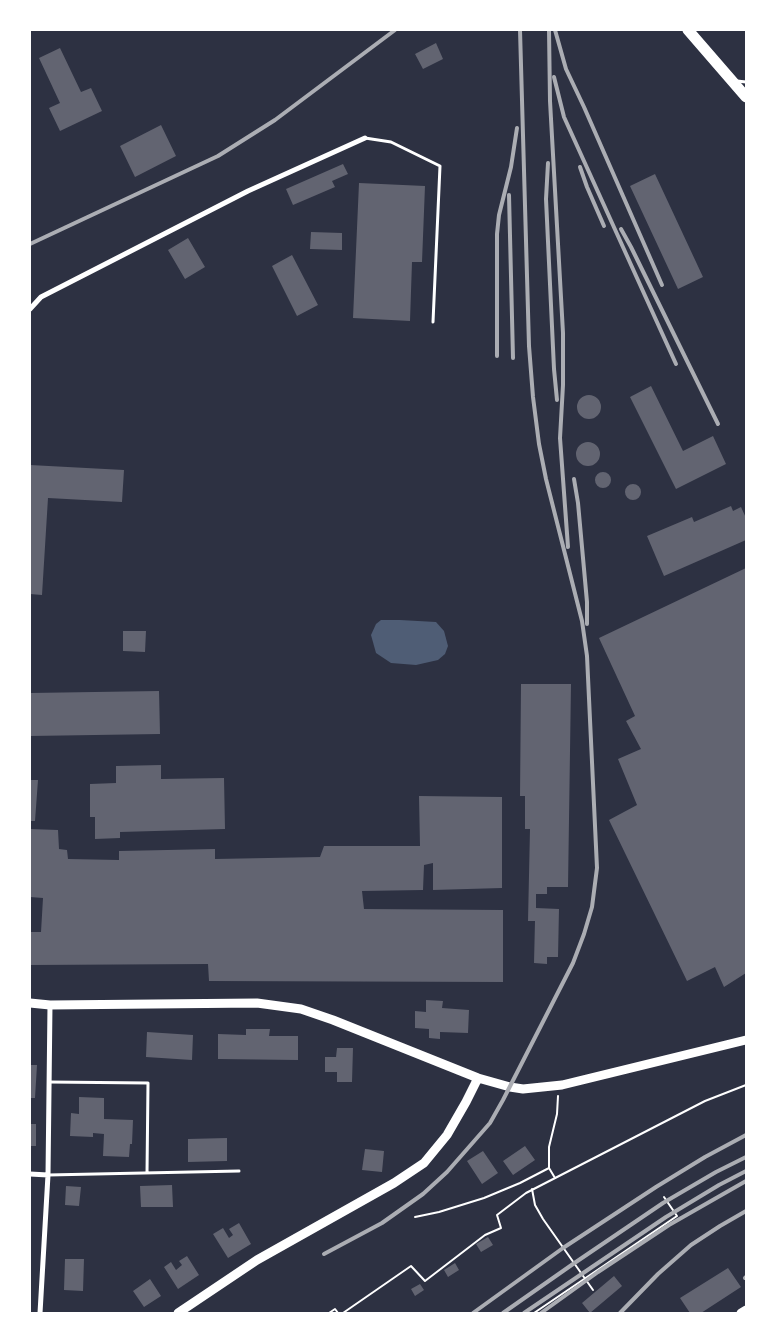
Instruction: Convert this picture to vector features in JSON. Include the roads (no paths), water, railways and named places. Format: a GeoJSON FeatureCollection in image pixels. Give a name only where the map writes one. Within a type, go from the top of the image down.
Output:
{"type":"FeatureCollection","features":[{"type":"Feature","properties":{"kind":"highway"},"geometry":{"type":"LineString","coordinates":[[688,30],[746,97]]}},
{"type":"Feature","properties":{"kind":"street"},"geometry":{"type":"LineString","coordinates":[[30,309],[41,297],[230,200],[365,138]]}},
{"type":"Feature","properties":{"kind":"street"},"geometry":{"type":"LineString","coordinates":[[30,1003],[50,1005],[258,1003],[301,1009],[478,1078],[523,1089],[558,1086],[746,1040]]}},
{"type":"Feature","properties":{"kind":"street"},"geometry":{"type":"LineString","coordinates":[[40,1313],[48,1175],[50,1005]]}},
{"type":"Feature","properties":{"kind":"street"},"geometry":{"type":"LineString","coordinates":[[178,1313],[257,1260],[394,1183],[424,1162],[447,1135],[478,1078]]}},
{"type":"Feature","properties":{"kind":"street"},"geometry":{"type":"LineString","coordinates":[[30,1174],[48,1175]]}},
{"type":"Feature","properties":{"kind":"street"},"geometry":{"type":"LineString","coordinates":[[741,1313],[746,1310]]}},
{"type":"Feature","properties":{"kind":"lane"},"geometry":{"type":"LineString","coordinates":[[731,80],[746,82]]}},
{"type":"Feature","properties":{"kind":"lane"},"geometry":{"type":"LineString","coordinates":[[365,138],[392,142],[440,166],[433,322]]}},
{"type":"Feature","properties":{"kind":"lane"},"geometry":{"type":"LineString","coordinates":[[49,1082],[148,1083],[147,1173]]}},
{"type":"Feature","properties":{"kind":"lane"},"geometry":{"type":"LineString","coordinates":[[48,1175],[239,1171]]}},
{"type":"Feature","properties":{"kind":"water"},"geometry":{"type":"Polygon","coordinates":[[[381,620],[436,622],[444,631],[448,646],[445,654],[438,660],[416,665],[391,663],[376,653],[371,635],[376,624],[381,620]]]}},
{"type":"Feature","properties":{"kind":"railway"},"geometry":{"type":"LineString","coordinates":[[30,244],[218,156],[275,120],[395,30]]}},
{"type":"Feature","properties":{"kind":"railway"},"geometry":{"type":"LineString","coordinates":[[324,1254],[382,1223],[423,1194],[447,1172],[490,1123],[573,963],[592,907],[597,868],[587,656],[582,621],[546,479],[533,397],[529,346],[520,30]]}},
{"type":"Feature","properties":{"kind":"railway"},"geometry":{"type":"LineString","coordinates":[[549,30],[550,101],[563,333],[560,438],[568,547]]}},
{"type":"Feature","properties":{"kind":"railway"},"geometry":{"type":"LineString","coordinates":[[555,30],[566,69],[662,285]]}},
{"type":"Feature","properties":{"kind":"railway"},"geometry":{"type":"LineString","coordinates":[[554,77],[564,117],[676,364]]}},
{"type":"Feature","properties":{"kind":"railway"},"geometry":{"type":"LineString","coordinates":[[497,356],[497,234],[499,215],[511,167],[517,128]]}},
{"type":"Feature","properties":{"kind":"railway"},"geometry":{"type":"LineString","coordinates":[[548,163],[546,199],[557,400]]}},
{"type":"Feature","properties":{"kind":"railway"},"geometry":{"type":"LineString","coordinates":[[580,167],[604,226]]}},
{"type":"Feature","properties":{"kind":"railway"},"geometry":{"type":"LineString","coordinates":[[509,195],[513,358]]}},
{"type":"Feature","properties":{"kind":"railway"},"geometry":{"type":"LineString","coordinates":[[621,229],[718,424]]}},
{"type":"Feature","properties":{"kind":"railway"},"geometry":{"type":"LineString","coordinates":[[574,479],[587,602],[587,624]]}},
{"type":"Feature","properties":{"kind":"railway"},"geometry":{"type":"LineString","coordinates":[[473,1313],[563,1248],[656,1187],[746,1135]]}},
{"type":"Feature","properties":{"kind":"railway"},"geometry":{"type":"LineString","coordinates":[[503,1313],[663,1203],[746,1157]]}},
{"type":"Feature","properties":{"kind":"railway"},"geometry":{"type":"LineString","coordinates":[[524,1313],[666,1217],[746,1171]]}},
{"type":"Feature","properties":{"kind":"railway"},"geometry":{"type":"LineString","coordinates":[[541,1313],[669,1225],[746,1181]]}},
{"type":"Feature","properties":{"kind":"railway"},"geometry":{"type":"LineString","coordinates":[[620,1313],[658,1274],[691,1245],[746,1211]]}}]}
